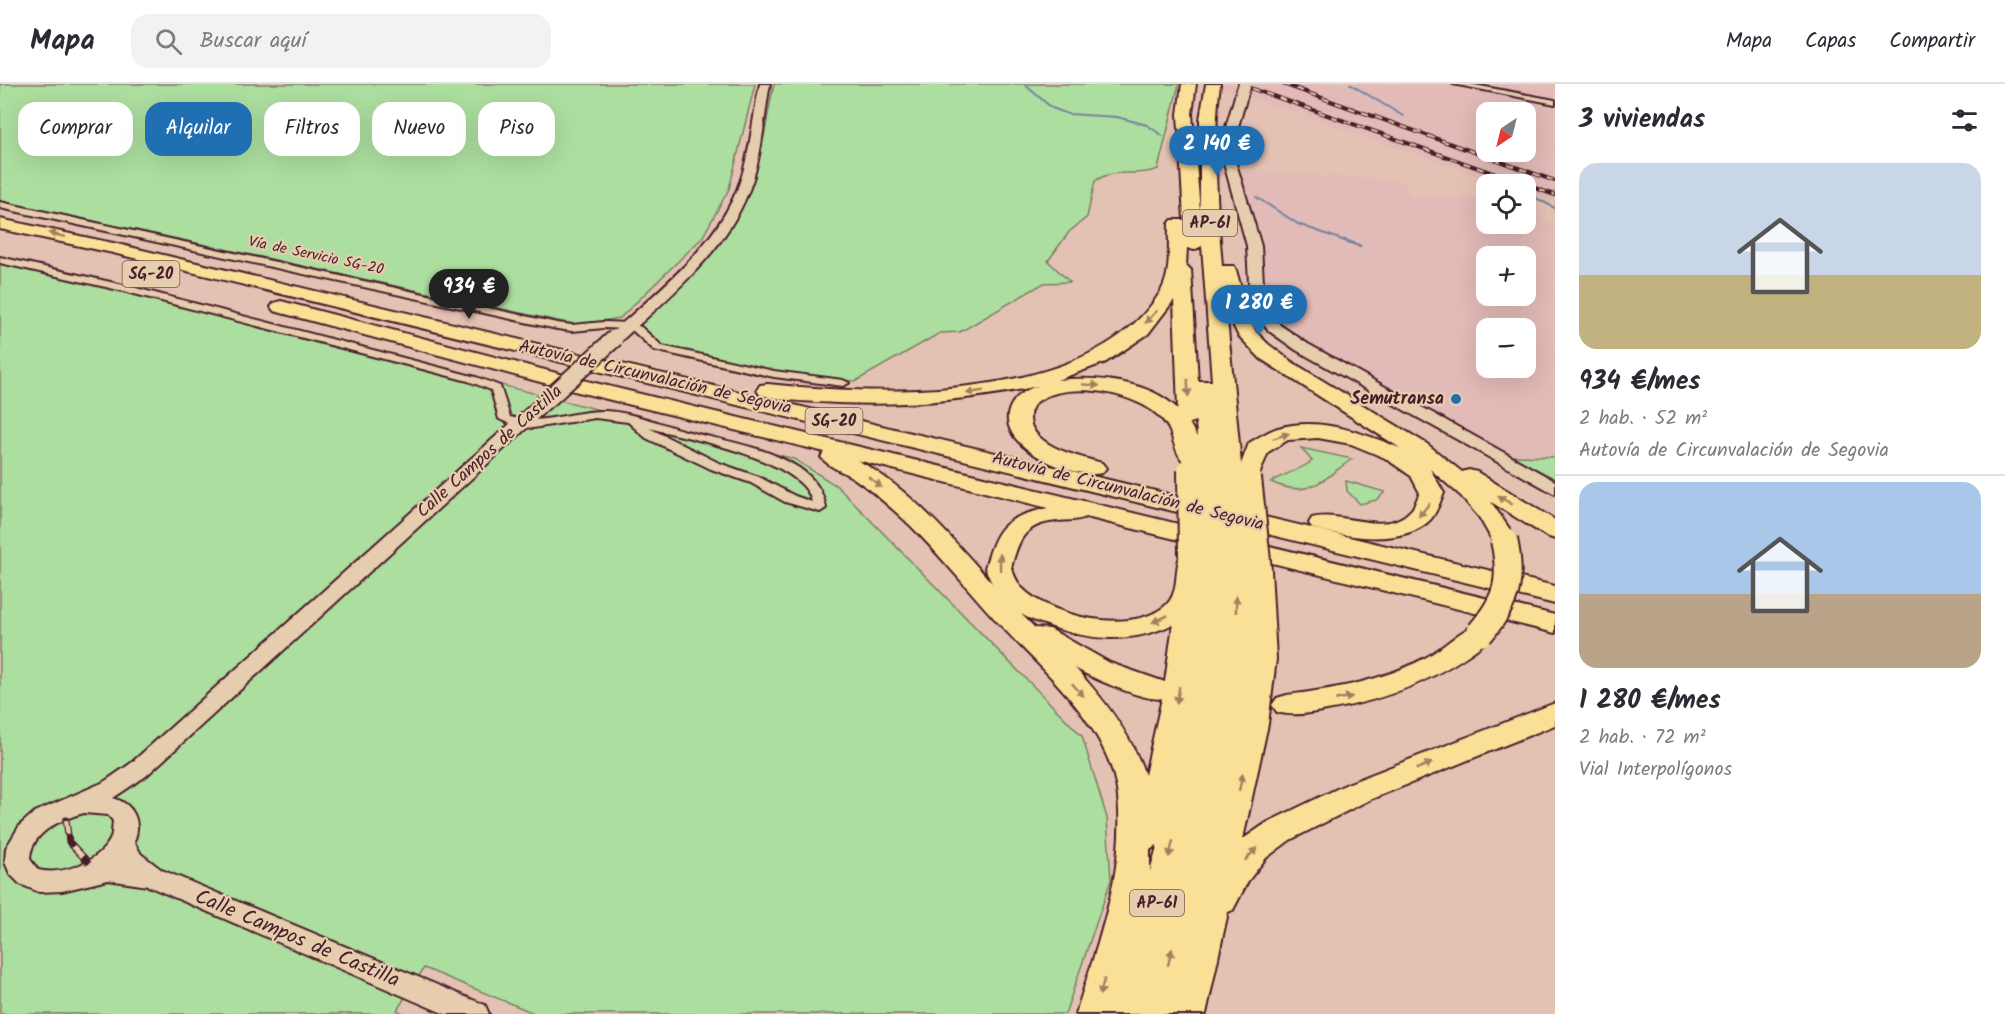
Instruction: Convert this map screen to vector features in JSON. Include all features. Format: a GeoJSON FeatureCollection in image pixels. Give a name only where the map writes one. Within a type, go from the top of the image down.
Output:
{"type":"FeatureCollection","features":[{"type":"Feature","properties":{"kind":"highway","name":"AP-61"},"geometry":{"type":"LineString","coordinates":[[1156,1014],[1227,720],[1235,642],[1219,565],[1214,470],[1185,114],[1189,84]]}},
{"type":"Feature","properties":{"kind":"highway","name":"AP-61"},"geometry":{"type":"LineString","coordinates":[[1213,85],[1208,119],[1214,470]]}},
{"type":"Feature","properties":{"kind":"highway"},"geometry":{"type":"LineString","coordinates":[[621,360],[755,388],[837,398],[926,398],[1011,385],[1078,365],[1123,343],[1148,321],[1170,292],[1175,279],[1178,156],[1185,114]]}},
{"type":"Feature","properties":{"kind":"highway"},"geometry":{"type":"LineString","coordinates":[[1188,1014],[1255,713],[1262,659],[1219,565],[1214,470],[1227,270],[1216,162],[1208,119]]}},
{"type":"Feature","properties":{"kind":"highway","name":"Autovía de Circunvalación de Segovia"},"geometry":{"type":"LineString","coordinates":[[0,224],[113,248],[1555,595]]}},
{"type":"Feature","properties":{"kind":"highway"},"geometry":{"type":"LineString","coordinates":[[1178,224],[1185,319],[1214,470]]}},
{"type":"Feature","properties":{"kind":"highway","name":"Autovía de Circunvalación de Segovia"},"geometry":{"type":"LineString","coordinates":[[0,239],[1555,608]]}},
{"type":"Feature","properties":{"kind":"highway"},"geometry":{"type":"LineString","coordinates":[[113,248],[246,275],[621,360],[1555,579]]}},
{"type":"Feature","properties":{"kind":"highway"},"geometry":{"type":"LineString","coordinates":[[1227,270],[1243,326],[1260,348],[1279,363],[1411,446],[1452,476],[1483,505],[1503,540],[1510,567],[1508,589],[1498,612],[1480,633],[1445,660],[1394,684],[1346,698],[1287,705]]}},
{"type":"Feature","properties":{"kind":"highway"},"geometry":{"type":"LineString","coordinates":[[225,292],[582,386],[1555,624]]}},
{"type":"Feature","properties":{"kind":"highway"},"geometry":{"type":"LineString","coordinates":[[1260,348],[1555,531]]}},
{"type":"Feature","properties":{"kind":"highway"},"geometry":{"type":"LineString","coordinates":[[1132,480],[1062,459],[1039,448],[1020,430],[1017,419],[1020,407],[1032,396],[1056,387],[1091,385],[1124,390],[1146,398],[1170,414],[1214,470]]}},
{"type":"Feature","properties":{"kind":"highway"},"geometry":{"type":"LineString","coordinates":[[707,416],[804,446],[856,468],[885,490],[951,556],[1086,699],[1117,744],[1133,789],[1137,820],[1130,890]]}},
{"type":"Feature","properties":{"kind":"highway"},"geometry":{"type":"LineString","coordinates":[[1214,470],[1250,461],[1264,443],[1284,434],[1323,431],[1352,436],[1386,447],[1418,468],[1428,482],[1431,492],[1426,511],[1405,525],[1389,529],[1360,530],[1314,522]]}},
{"type":"Feature","properties":{"kind":"highway"},"geometry":{"type":"LineString","coordinates":[[1144,524],[1081,513],[1049,514],[1033,519],[1019,525],[1001,546],[998,566],[1002,578],[1014,596],[1045,616],[1064,624],[1103,631],[1138,627],[1162,620],[1172,614],[1188,593],[1219,565]]}},
{"type":"Feature","properties":{"kind":"highway"},"geometry":{"type":"LineString","coordinates":[[951,556],[1022,622],[1049,642],[1100,670],[1156,690]]}},
{"type":"Feature","properties":{"kind":"highway","name":"AP-61"},"geometry":{"type":"LineString","coordinates":[[1126,1014],[1165,874],[1203,712],[1219,565]]}},
{"type":"Feature","properties":{"kind":"highway"},"geometry":{"type":"LineString","coordinates":[[1094,1014],[1161,775],[1176,708],[1190,620],[1219,565]]}},
{"type":"Feature","properties":{"kind":"highway"},"geometry":{"type":"LineString","coordinates":[[1210,921],[1236,872],[1254,849],[1279,831],[1358,792],[1555,713]]}},
{"type":"Feature","properties":{"kind":"main road","name":"Calle Campos de Castilla"},"geometry":{"type":"LineString","coordinates":[[153,876],[106,870],[52,881],[31,878],[22,871],[17,856],[23,838],[39,821],[53,812],[112,788],[138,770],[520,425],[693,264],[730,217],[746,180],[765,84]]}},
{"type":"Feature","properties":{"kind":"main road"},"geometry":{"type":"LineString","coordinates":[[1243,90],[1232,127],[1229,160],[1254,246],[1256,283],[1261,308],[1269,322],[1302,347],[1555,488]]}},
{"type":"Feature","properties":{"kind":"main road","name":"Calle Campos de Castilla"},"geometry":{"type":"LineString","coordinates":[[77,876],[103,862],[121,843],[125,825],[119,811],[124,791],[138,770]]}},
{"type":"Feature","properties":{"kind":"main road","name":"Calle Campos de Castilla"},"geometry":{"type":"LineString","coordinates":[[77,804],[101,803],[119,811]]}},
{"type":"Feature","properties":{"kind":"main road","name":"Calle Campos de Castilla"},"geometry":{"type":"LineString","coordinates":[[121,843],[132,861],[153,876],[476,1014]]}},
{"type":"Feature","properties":{"kind":"street"},"geometry":{"type":"LineString","coordinates":[[1458,84],[1555,102]]}},
{"type":"Feature","properties":{"kind":"street","name":"Vía de Servicio SG-20"},"geometry":{"type":"LineString","coordinates":[[0,205],[556,326],[573,328],[604,324],[628,326]]}},
{"type":"Feature","properties":{"kind":"street"},"geometry":{"type":"LineString","coordinates":[[0,260],[472,379],[496,388],[505,419],[520,425],[533,426],[559,422],[591,414],[611,415],[632,420],[772,459],[804,478],[814,488],[819,497],[820,508],[790,499],[755,480],[715,466],[650,435],[632,420]]}},
{"type":"Feature","properties":{"kind":"street"},"geometry":{"type":"LineString","coordinates":[[628,326],[637,329],[658,348],[774,374],[843,383]]}},
{"type":"Feature","properties":{"kind":"shaded area"},"geometry":{"type":"Polygon","coordinates":[[[1213,84],[1555,84],[1555,203],[1536,196],[1536,174],[1476,175],[1213,84]]]}},
{"type":"Feature","properties":{"kind":"shaded area"},"geometry":{"type":"Polygon","coordinates":[[[1227,171],[1401,180],[1413,197],[1476,200],[1476,234],[1536,234],[1536,210],[1545,221],[1555,225],[1555,280],[1552,281],[1555,296],[1555,461],[1492,461],[1291,332],[1275,317],[1227,171]]]}},
{"type":"Feature","properties":{"kind":"green space"},"geometry":{"type":"Polygon","coordinates":[[[0,84],[755,84],[729,189],[702,238],[620,318],[577,325],[0,201],[0,84]]]}},
{"type":"Feature","properties":{"kind":"green space"},"geometry":{"type":"Polygon","coordinates":[[[774,84],[1179,84],[1158,169],[1142,173],[1110,174],[1095,181],[1087,217],[1069,232],[1048,261],[1070,282],[1044,283],[960,332],[940,333],[856,381],[793,377],[684,352],[661,345],[638,324],[704,260],[719,242],[743,204],[759,159],[774,84]]]}},
{"type":"Feature","properties":{"kind":"green space"},"geometry":{"type":"Polygon","coordinates":[[[0,264],[102,284],[794,459],[837,486],[1082,736],[1107,818],[1111,880],[1065,1014],[536,1014],[424,968],[397,1010],[405,1014],[0,1014],[0,264]]]}},
{"type":"Feature","properties":{"kind":"green space"},"geometry":{"type":"Polygon","coordinates":[[[1301,448],[1352,459],[1324,480],[1306,488],[1284,487],[1271,482],[1312,461],[1301,448]]]}},
{"type":"Feature","properties":{"kind":"green space"},"geometry":{"type":"Polygon","coordinates":[[[1512,456],[1555,457],[1555,479],[1512,456]]]}},
{"type":"Feature","properties":{"kind":"green space"},"geometry":{"type":"Polygon","coordinates":[[[1346,481],[1385,492],[1376,500],[1360,504],[1347,491],[1346,481]]]}},
{"type":"Feature","properties":{"kind":"waterway"},"geometry":{"type":"LineString","coordinates":[[1024,84],[1052,108],[1068,114],[1117,117],[1147,125],[1163,136]]}},
{"type":"Feature","properties":{"kind":"waterway"},"geometry":{"type":"LineString","coordinates":[[1350,84],[1403,116]]}},
{"type":"Feature","properties":{"kind":"waterway"},"geometry":{"type":"LineString","coordinates":[[1256,197],[1298,224],[1348,242]]}},
{"type":"Feature","properties":{"kind":"waterway"},"geometry":{"type":"LineString","coordinates":[[1536,198],[1555,208]]}},
{"type":"Feature","properties":{"kind":"waterway"},"geometry":{"type":"LineString","coordinates":[[1344,240],[1360,246]]}},
{"type":"Feature","properties":{"kind":"railway"},"geometry":{"type":"LineString","coordinates":[[1239,84],[1496,174]]}},
{"type":"Feature","properties":{"kind":"railway"},"geometry":{"type":"LineString","coordinates":[[1283,84],[1555,181]]}},
{"type":"Feature","properties":{"kind":"railway"},"geometry":{"type":"LineString","coordinates":[[1536,188],[1555,195]]}},
{"type":"Feature","properties":{"kind":"railway"},"geometry":{"type":"LineString","coordinates":[[66,820],[69,842],[87,861]]}},
{"type":"Feature","properties":{"kind":"place","name":"Semutransa"},"geometry":{"type":"Point","coordinates":[1456,399]}}]}
